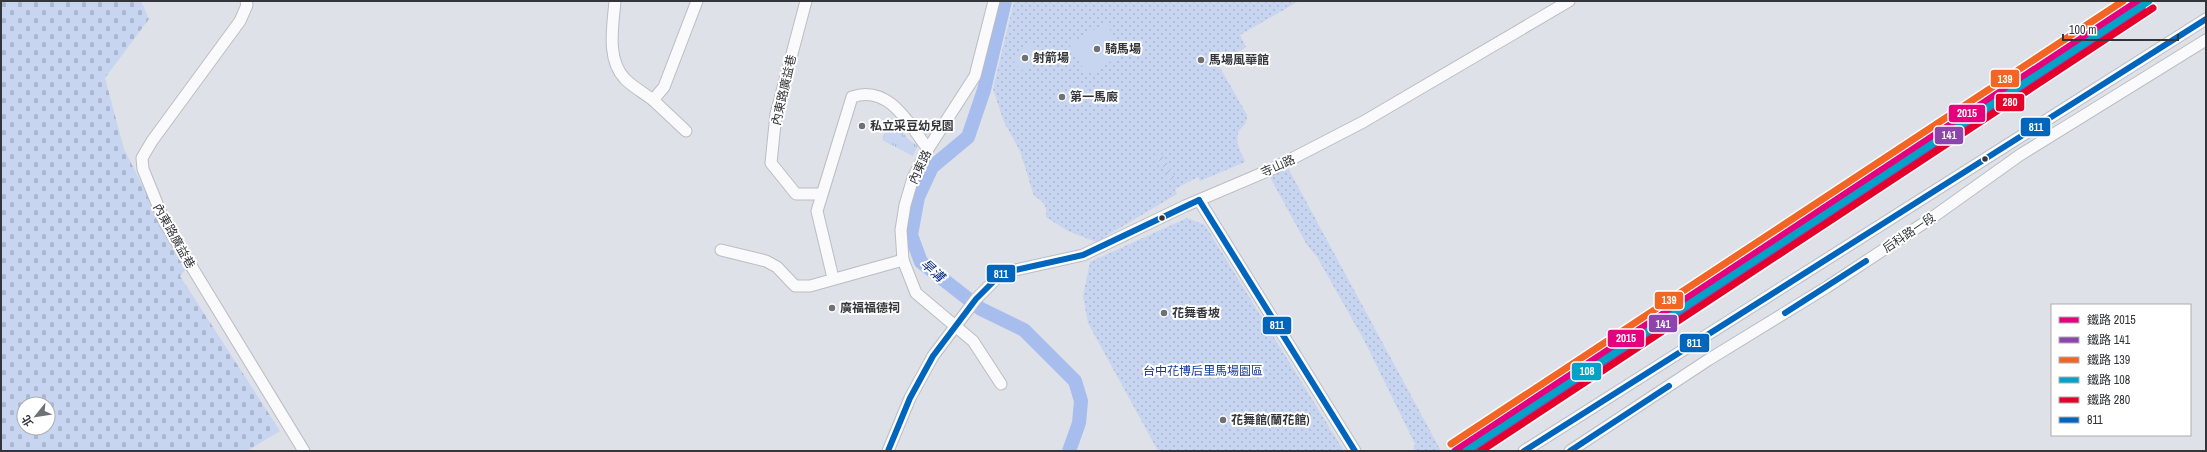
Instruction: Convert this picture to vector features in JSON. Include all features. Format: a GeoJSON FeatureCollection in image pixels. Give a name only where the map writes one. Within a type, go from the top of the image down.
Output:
{"type":"FeatureCollection","features":[{"type":"Feature","properties":{"kind":"street","name":"內東路廣益巷"},"geometry":{"type":"LineString","coordinates":[[246,1],[247,5],[240,21],[152,141],[142,158],[143,169],[164,223],[304,451]]}},
{"type":"Feature","properties":{"kind":"street"},"geometry":{"type":"LineString","coordinates":[[615,1],[611,38],[615,64],[625,79],[652,100],[686,131]]}},
{"type":"Feature","properties":{"kind":"street"},"geometry":{"type":"LineString","coordinates":[[652,100],[664,87],[697,1]]}},
{"type":"Feature","properties":{"kind":"street","name":"內東路廣益巷"},"geometry":{"type":"LineString","coordinates":[[806,1],[776,114],[771,163],[796,194],[821,194]]}},
{"type":"Feature","properties":{"kind":"street","name":"內東路"},"geometry":{"type":"LineString","coordinates":[[994,1],[976,76],[928,149],[913,178],[905,205],[901,230],[903,260],[916,293],[973,342],[1001,384]]}},
{"type":"Feature","properties":{"kind":"street","name":"寺山路"},"geometry":{"type":"LineString","coordinates":[[955,328],[976,299],[1002,272],[1083,255],[1199,200],[1311,151],[1569,1]]}},
{"type":"Feature","properties":{"kind":"street","name":"后科路一段"},"geometry":{"type":"LineString","coordinates":[[1524,451],[2206,18]]}},
{"type":"Feature","properties":{"kind":"street","name":"后科路一段"},"geometry":{"type":"LineString","coordinates":[[1570,451],[1708,360],[1827,287],[1933,217],[2020,155],[2206,40]]}},
{"type":"Feature","properties":{"kind":"street"},"geometry":{"type":"LineString","coordinates":[[833,278],[817,211],[852,97],[864,93],[880,97],[894,105],[928,149]]}},
{"type":"Feature","properties":{"kind":"street"},"geometry":{"type":"LineString","coordinates":[[1199,200],[1355,451]]}},
{"type":"Feature","properties":{"kind":"street"},"geometry":{"type":"LineString","coordinates":[[721,250],[766,261],[777,267],[795,286],[810,286],[833,278],[903,260]]}},
{"type":"Feature","properties":{"kind":"street"},"geometry":{"type":"LineString","coordinates":[[888,451],[920,377],[933,356],[955,328]]}},
{"type":"Feature","properties":{"kind":"green space"},"geometry":{"type":"Polygon","coordinates":[[[1,1],[141,1],[149,19],[105,78],[124,149],[185,270],[180,276],[280,431],[247,451],[1,451],[1,1]]]}},
{"type":"Feature","properties":{"kind":"green space"},"geometry":{"type":"Polygon","coordinates":[[[1014,1],[1299,1],[1240,35],[1246,47],[1218,64],[1247,115],[1246,122],[1239,131],[1237,138],[1238,145],[1245,162],[1200,181],[1198,177],[1175,189],[1177,194],[1096,242],[1068,231],[1046,217],[1045,207],[1040,200],[1034,196],[1020,151],[1004,122],[993,89],[1014,1]]]}},
{"type":"Feature","properties":{"kind":"green space","name":"騎馬場"},"geometry":{"type":"Polygon","coordinates":[[[1106,23],[1124,54],[1087,75],[1069,44],[1106,23]]]}},
{"type":"Feature","properties":{"kind":"green space","name":"射箭場"},"geometry":{"type":"Polygon","coordinates":[[[1030,44],[1040,57],[1021,71],[1011,58],[1030,44]]]}},
{"type":"Feature","properties":{"kind":"green space"},"geometry":{"type":"Polygon","coordinates":[[[889,122],[897,126],[913,143],[918,145],[913,156],[882,140],[889,122]]]}},
{"type":"Feature","properties":{"kind":"green space"},"geometry":{"type":"Polygon","coordinates":[[[1162,154],[1175,177],[1170,180],[1157,157],[1162,154]]]}},
{"type":"Feature","properties":{"kind":"green space"},"geometry":{"type":"Polygon","coordinates":[[[1288,168],[1441,451],[1413,451],[1415,444],[1364,340],[1317,257],[1307,245],[1270,177],[1288,168]]]}},
{"type":"Feature","properties":{"kind":"green space","name":"台中花博后里馬場園區"},"geometry":{"type":"Polygon","coordinates":[[[1187,218],[1205,225],[1344,451],[1158,451],[1088,323],[1083,296],[1090,262],[1187,218]]]}},
{"type":"Feature","properties":{"kind":"waterway","name":"旱溝"},"geometry":{"type":"LineString","coordinates":[[1005,1],[984,90],[968,137],[932,167],[918,197],[911,235],[921,262],[981,309],[1024,330],[1075,381],[1081,401],[1079,423],[1069,451]]}},
{"type":"Feature","properties":{"kind":"rail line","name":"139"},"geometry":{"type":"LineString","coordinates":[[1451,444],[2123,1]]}},
{"type":"Feature","properties":{"kind":"rail line","name":"2015"},"geometry":{"type":"LineString","coordinates":[[1455,451],[2138,1]]}},
{"type":"Feature","properties":{"kind":"rail line","name":"108"},"geometry":{"type":"LineString","coordinates":[[1466,451],[2149,1]]}},
{"type":"Feature","properties":{"kind":"rail line","name":"141"},"geometry":{"type":"LineString","coordinates":[[1470,451],[2142,8]]}},
{"type":"Feature","properties":{"kind":"rail line","name":"280"},"geometry":{"type":"LineString","coordinates":[[1481,451],[2153,8]]}},
{"type":"Feature","properties":{"kind":"transit line","name":"811"},"geometry":{"type":"LineString","coordinates":[[1524,451],[2206,19]]}},
{"type":"Feature","properties":{"kind":"transit line","name":"811"},"geometry":{"type":"LineString","coordinates":[[1199,200],[1355,451]]}},
{"type":"Feature","properties":{"kind":"transit line","name":"811"},"geometry":{"type":"LineString","coordinates":[[888,451],[910,398],[933,356],[976,299],[1002,273],[1083,255],[1199,200]]}},
{"type":"Feature","properties":{"kind":"transit line","name":"811"},"geometry":{"type":"LineString","coordinates":[[1785,313],[1866,261]]}},
{"type":"Feature","properties":{"kind":"transit line","name":"811"},"geometry":{"type":"LineString","coordinates":[[1570,451],[1669,386]]}},
{"type":"Feature","properties":{"kind":"place","name":"騎馬場"},"geometry":{"type":"Point","coordinates":[1097,49]}},
{"type":"Feature","properties":{"kind":"place","name":"射箭場"},"geometry":{"type":"Point","coordinates":[1025,58]}},
{"type":"Feature","properties":{"kind":"place","name":"馬場風華館"},"geometry":{"type":"Point","coordinates":[1201,60]}},
{"type":"Feature","properties":{"kind":"place","name":"第一馬廄"},"geometry":{"type":"Point","coordinates":[1062,97]}},
{"type":"Feature","properties":{"kind":"place","name":"私立采豆幼兒園"},"geometry":{"type":"Point","coordinates":[862,126]}},
{"type":"Feature","properties":{"kind":"place","name":"廣福福德祠"},"geometry":{"type":"Point","coordinates":[832,308]}},
{"type":"Feature","properties":{"kind":"place","name":"花舞香坡"},"geometry":{"type":"Point","coordinates":[1164,313]}},
{"type":"Feature","properties":{"kind":"place","name":"花舞館(蘭花館)"},"geometry":{"type":"Point","coordinates":[1223,420]}}]}
